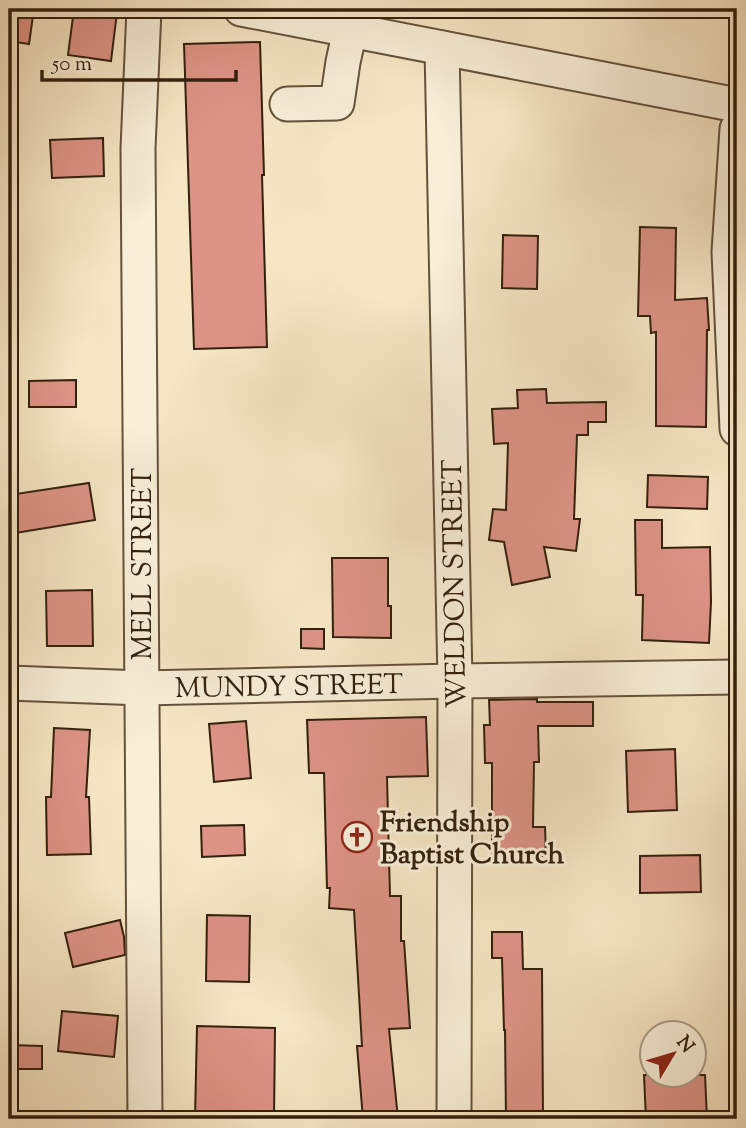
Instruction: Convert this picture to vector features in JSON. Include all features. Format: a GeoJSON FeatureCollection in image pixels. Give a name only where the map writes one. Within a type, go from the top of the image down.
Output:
{"type":"FeatureCollection","features":[{"type":"Feature","properties":{"kind":"street","name":"MELL STREET"},"geometry":{"type":"LineString","coordinates":[[144,9],[138,148],[145,1119]]}},
{"type":"Feature","properties":{"kind":"street"},"geometry":{"type":"LineString","coordinates":[[241,9],[737,105]]}},
{"type":"Feature","properties":{"kind":"street"},"geometry":{"type":"LineString","coordinates":[[287,104],[337,103],[350,30]]}},
{"type":"Feature","properties":{"kind":"street","name":"WELDON STREET"},"geometry":{"type":"LineString","coordinates":[[442,48],[455,681],[454,1119]]}},
{"type":"Feature","properties":{"kind":"street"},"geometry":{"type":"LineString","coordinates":[[737,129],[729,252],[737,429]]}},
{"type":"Feature","properties":{"kind":"street","name":"MUNDY STREET"},"geometry":{"type":"LineString","coordinates":[[9,683],[142,688],[737,677]]}},
{"type":"Feature","properties":{"kind":"building"},"geometry":{"type":"Polygon","coordinates":[[[9,9],[34,9],[29,44],[9,41],[9,9]]]}},
{"type":"Feature","properties":{"kind":"building"},"geometry":{"type":"Polygon","coordinates":[[[74,9],[117,12],[111,61],[68,55],[74,9]]]}},
{"type":"Feature","properties":{"kind":"building"},"geometry":{"type":"Polygon","coordinates":[[[260,42],[267,347],[194,349],[184,44],[260,42]]]}},
{"type":"Feature","properties":{"kind":"building"},"geometry":{"type":"Polygon","coordinates":[[[103,138],[104,176],[52,178],[50,140],[103,138]]]}},
{"type":"Feature","properties":{"kind":"building"},"geometry":{"type":"Polygon","coordinates":[[[640,227],[676,228],[675,300],[707,298],[709,330],[706,427],[656,426],[656,332],[651,333],[650,316],[638,316],[640,227]]]}},
{"type":"Feature","properties":{"kind":"building"},"geometry":{"type":"Polygon","coordinates":[[[503,235],[538,236],[537,289],[502,288],[503,235]]]}},
{"type":"Feature","properties":{"kind":"building"},"geometry":{"type":"Polygon","coordinates":[[[76,380],[76,407],[29,407],[29,381],[76,380]]]}},
{"type":"Feature","properties":{"kind":"building"},"geometry":{"type":"Polygon","coordinates":[[[546,389],[547,403],[606,402],[606,422],[588,422],[588,435],[577,435],[574,519],[580,519],[576,551],[544,547],[550,577],[512,585],[504,542],[489,540],[493,509],[506,510],[508,443],[494,444],[492,409],[518,408],[517,390],[546,389]]]}},
{"type":"Feature","properties":{"kind":"building"},"geometry":{"type":"Polygon","coordinates":[[[648,475],[708,477],[707,509],[647,507],[648,475]]]}},
{"type":"Feature","properties":{"kind":"building"},"geometry":{"type":"Polygon","coordinates":[[[89,483],[95,520],[9,534],[9,495],[89,483]]]}},
{"type":"Feature","properties":{"kind":"building"},"geometry":{"type":"Polygon","coordinates":[[[635,520],[662,520],[662,548],[710,547],[709,643],[642,640],[643,595],[636,595],[635,520]]]}},
{"type":"Feature","properties":{"kind":"building"},"geometry":{"type":"Polygon","coordinates":[[[332,558],[388,558],[391,638],[333,637],[332,558]]]}},
{"type":"Feature","properties":{"kind":"building"},"geometry":{"type":"Polygon","coordinates":[[[92,590],[93,646],[47,646],[46,591],[92,590]]]}},
{"type":"Feature","properties":{"kind":"building"},"geometry":{"type":"Polygon","coordinates":[[[301,629],[324,629],[324,649],[301,648],[301,629]]]}},
{"type":"Feature","properties":{"kind":"building"},"geometry":{"type":"Polygon","coordinates":[[[537,699],[537,702],[593,702],[593,726],[538,726],[539,762],[534,762],[533,827],[545,827],[546,856],[492,857],[492,763],[485,763],[484,725],[490,725],[489,700],[537,699]]]}},
{"type":"Feature","properties":{"kind":"building"},"geometry":{"type":"Polygon","coordinates":[[[426,717],[428,776],[387,777],[390,896],[401,896],[401,941],[404,941],[410,1028],[389,1029],[398,1119],[363,1119],[357,1046],[362,1046],[354,910],[329,908],[324,773],[309,773],[307,720],[426,717]]]}},
{"type":"Feature","properties":{"kind":"building"},"geometry":{"type":"Polygon","coordinates":[[[246,721],[251,778],[214,782],[209,724],[246,721]]]}},
{"type":"Feature","properties":{"kind":"building"},"geometry":{"type":"Polygon","coordinates":[[[54,728],[90,730],[86,797],[89,797],[91,854],[47,855],[46,797],[51,797],[54,728]]]}},
{"type":"Feature","properties":{"kind":"building"},"geometry":{"type":"Polygon","coordinates":[[[675,749],[677,810],[628,812],[626,751],[675,749]]]}},
{"type":"Feature","properties":{"kind":"building"},"geometry":{"type":"Polygon","coordinates":[[[244,825],[245,855],[202,857],[201,826],[244,825]]]}},
{"type":"Feature","properties":{"kind":"building"},"geometry":{"type":"Polygon","coordinates":[[[700,855],[701,892],[640,893],[640,856],[700,855]]]}},
{"type":"Feature","properties":{"kind":"building"},"geometry":{"type":"Polygon","coordinates":[[[207,915],[250,916],[249,982],[206,981],[207,915]]]}},
{"type":"Feature","properties":{"kind":"building"},"geometry":{"type":"Polygon","coordinates":[[[120,920],[125,955],[73,967],[65,933],[120,920]]]}},
{"type":"Feature","properties":{"kind":"building"},"geometry":{"type":"Polygon","coordinates":[[[492,932],[522,932],[523,969],[542,969],[543,1119],[506,1119],[502,958],[492,958],[492,932]]]}},
{"type":"Feature","properties":{"kind":"building"},"geometry":{"type":"Polygon","coordinates":[[[62,1011],[118,1016],[114,1057],[58,1051],[62,1011]]]}},
{"type":"Feature","properties":{"kind":"building"},"geometry":{"type":"Polygon","coordinates":[[[197,1026],[275,1028],[274,1119],[195,1119],[197,1026]]]}},
{"type":"Feature","properties":{"kind":"building"},"geometry":{"type":"Polygon","coordinates":[[[9,1045],[42,1046],[42,1069],[9,1069],[9,1045]]]}},
{"type":"Feature","properties":{"kind":"building"},"geometry":{"type":"Polygon","coordinates":[[[645,1090],[706,1090],[707,1119],[646,1119],[645,1090]]]}},
{"type":"Feature","properties":{"kind":"place","name":"Friendship Baptist Church"},"geometry":{"type":"Point","coordinates":[357,837]}}]}
